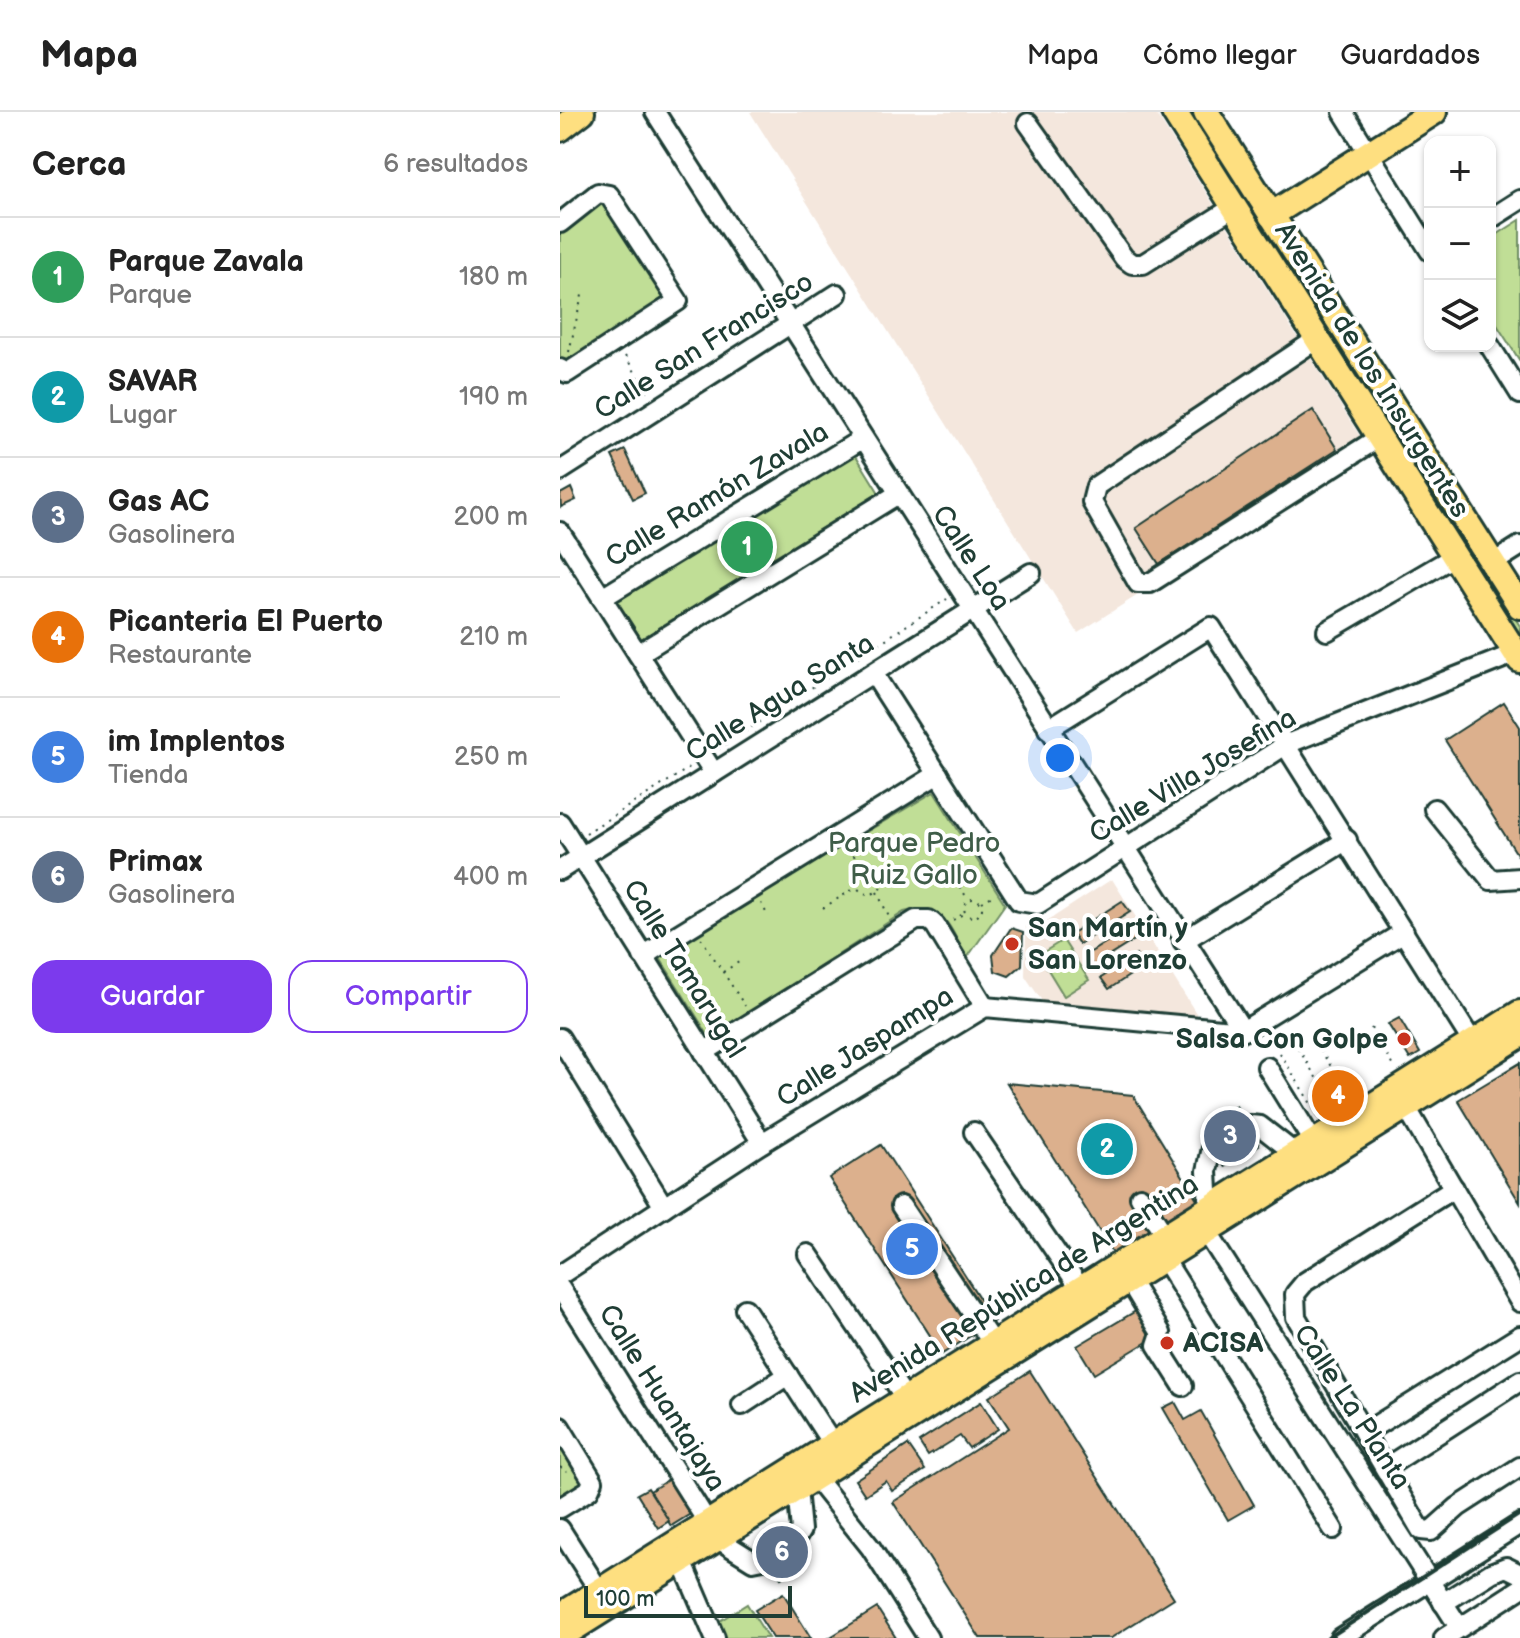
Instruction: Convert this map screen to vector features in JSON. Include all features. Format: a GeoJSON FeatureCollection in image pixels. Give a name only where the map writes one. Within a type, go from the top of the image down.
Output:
{"type":"FeatureCollection","features":[{"type":"Feature","properties":{"kind":"main road"},"geometry":{"type":"LineString","coordinates":[[560,129],[582,112]]}},
{"type":"Feature","properties":{"kind":"main road","name":"Avenida de los Insurgentes"},"geometry":{"type":"LineString","coordinates":[[1174,112],[1518,656]]}},
{"type":"Feature","properties":{"kind":"main road","name":"Avenida de los Insurgentes"},"geometry":{"type":"LineString","coordinates":[[1206,112],[1520,606]]}},
{"type":"Feature","properties":{"kind":"main road"},"geometry":{"type":"LineString","coordinates":[[1365,147],[1407,112]]}},
{"type":"Feature","properties":{"kind":"main road"},"geometry":{"type":"LineString","coordinates":[[1268,208],[1365,147],[1434,112]]}},
{"type":"Feature","properties":{"kind":"main road","name":"Avenida República de Argentina"},"geometry":{"type":"LineString","coordinates":[[1328,1138],[1478,1051],[1520,1013]]}},
{"type":"Feature","properties":{"kind":"main road","name":"Avenida República de Argentina"},"geometry":{"type":"LineString","coordinates":[[1478,1051],[1520,1035]]}},
{"type":"Feature","properties":{"kind":"main road","name":"Avenida República de Argentina"},"geometry":{"type":"LineString","coordinates":[[560,1616],[805,1477],[1129,1280],[1165,1247],[1204,1219],[1328,1138],[1405,1096]]}},
{"type":"Feature","properties":{"kind":"main road","name":"Avenida República de Argentina"},"geometry":{"type":"LineString","coordinates":[[805,1477],[833,1445],[1081,1289],[1165,1247]]}},
{"type":"Feature","properties":{"kind":"main road","name":"Avenida República de Argentina"},"geometry":{"type":"LineString","coordinates":[[560,1637],[682,1561],[713,1531]]}},
{"type":"Feature","properties":{"kind":"street","name":"Calle Loa"},"geometry":{"type":"LineString","coordinates":[[655,112],[1243,1031]]}},
{"type":"Feature","properties":{"kind":"street"},"geometry":{"type":"LineString","coordinates":[[1343,112],[1424,241]]}},
{"type":"Feature","properties":{"kind":"street"},"geometry":{"type":"LineString","coordinates":[[1028,123],[1124,258],[1132,264],[1143,264],[1234,207]]}},
{"type":"Feature","properties":{"kind":"street"},"geometry":{"type":"LineString","coordinates":[[560,223],[598,193],[609,195],[678,301],[564,371]]}},
{"type":"Feature","properties":{"kind":"street"},"geometry":{"type":"LineString","coordinates":[[1496,215],[1520,200]]}},
{"type":"Feature","properties":{"kind":"street","name":"Calle San Francisco"},"geometry":{"type":"LineString","coordinates":[[560,471],[837,294]]}},
{"type":"Feature","properties":{"kind":"street"},"geometry":{"type":"LineString","coordinates":[[1317,339],[1096,486],[1092,502],[1138,583],[1150,583],[1380,437]]}},
{"type":"Feature","properties":{"kind":"street"},"geometry":{"type":"LineString","coordinates":[[1494,352],[1520,394]]}},
{"type":"Feature","properties":{"kind":"street","name":"Calle Ramón Zavala"},"geometry":{"type":"LineString","coordinates":[[602,598],[862,439]]}},
{"type":"Feature","properties":{"kind":"street"},"geometry":{"type":"LineString","coordinates":[[638,654],[898,494]]}},
{"type":"Feature","properties":{"kind":"street"},"geometry":{"type":"LineString","coordinates":[[560,532],[708,766]]}},
{"type":"Feature","properties":{"kind":"street"},"geometry":{"type":"LineString","coordinates":[[1493,563],[1520,546]]}},
{"type":"Feature","properties":{"kind":"street"},"geometry":{"type":"LineString","coordinates":[[1327,631],[1455,556]]}},
{"type":"Feature","properties":{"kind":"street","name":"Calle Agua Santa"},"geometry":{"type":"LineString","coordinates":[[560,870],[576,850],[708,766],[873,673],[1031,573]]}},
{"type":"Feature","properties":{"kind":"street"},"geometry":{"type":"LineString","coordinates":[[1048,729],[1209,627],[1287,744],[1478,1051]]}},
{"type":"Feature","properties":{"kind":"street","name":"Calle Villa Josefina"},"geometry":{"type":"LineString","coordinates":[[938,774],[1019,901],[1038,904],[1287,744],[1518,656]]}},
{"type":"Feature","properties":{"kind":"street"},"geometry":{"type":"LineString","coordinates":[[643,956],[938,774],[873,673]]}},
{"type":"Feature","properties":{"kind":"street"},"geometry":{"type":"LineString","coordinates":[[1434,809],[1491,880],[1520,878]]}},
{"type":"Feature","properties":{"kind":"street","name":"Calle Tamarugal"},"geometry":{"type":"LineString","coordinates":[[560,823],[762,1143]]}},
{"type":"Feature","properties":{"kind":"street"},"geometry":{"type":"LineString","coordinates":[[1183,941],[1347,840]]}},
{"type":"Feature","properties":{"kind":"street"},"geometry":{"type":"LineString","coordinates":[[704,1052],[897,930],[923,919],[935,925],[985,1007]]}},
{"type":"Feature","properties":{"kind":"street"},"geometry":{"type":"LineString","coordinates":[[1243,1031],[1404,932]]}},
{"type":"Feature","properties":{"kind":"street","name":"Calle Jaspampa"},"geometry":{"type":"LineString","coordinates":[[560,1275],[762,1143],[985,1007],[1243,1031]]}},
{"type":"Feature","properties":{"kind":"street"},"geometry":{"type":"LineString","coordinates":[[560,1038],[664,1207]]}},
{"type":"Feature","properties":{"kind":"street"},"geometry":{"type":"LineString","coordinates":[[1274,1060],[1328,1138]]}},
{"type":"Feature","properties":{"kind":"street"},"geometry":{"type":"LineString","coordinates":[[1405,1096],[1520,1302]]}},
{"type":"Feature","properties":{"kind":"street"},"geometry":{"type":"LineString","coordinates":[[1250,1125],[1328,1138]]}},
{"type":"Feature","properties":{"kind":"street"},"geometry":{"type":"LineString","coordinates":[[974,1132],[1081,1289]]}},
{"type":"Feature","properties":{"kind":"street"},"geometry":{"type":"LineString","coordinates":[[1204,1219],[1212,1148]]}},
{"type":"Feature","properties":{"kind":"street"},"geometry":{"type":"LineString","coordinates":[[1454,1188],[1305,1282],[1295,1294],[1293,1305],[1301,1329],[1421,1530],[1426,1532],[1520,1467]]}},
{"type":"Feature","properties":{"kind":"street"},"geometry":{"type":"LineString","coordinates":[[1140,1197],[1165,1247],[1333,1529]]}},
{"type":"Feature","properties":{"kind":"street"},"geometry":{"type":"LineString","coordinates":[[901,1206],[993,1344]]}},
{"type":"Feature","properties":{"kind":"street","name":"Calle La Planta"},"geometry":{"type":"LineString","coordinates":[[1204,1219],[1459,1627]]}},
{"type":"Feature","properties":{"kind":"street"},"geometry":{"type":"LineString","coordinates":[[808,1254],[906,1399]]}},
{"type":"Feature","properties":{"kind":"street"},"geometry":{"type":"LineString","coordinates":[[1129,1280],[1161,1333],[1156,1343],[1158,1347],[1183,1386]]}},
{"type":"Feature","properties":{"kind":"street","name":"Calle Huantajaya"},"geometry":{"type":"LineString","coordinates":[[560,1288],[713,1531]]}},
{"type":"Feature","properties":{"kind":"street"},"geometry":{"type":"LineString","coordinates":[[745,1309],[833,1445]]}},
{"type":"Feature","properties":{"kind":"street"},"geometry":{"type":"LineString","coordinates":[[1364,1433],[1520,1336]]}},
{"type":"Feature","properties":{"kind":"street"},"geometry":{"type":"LineString","coordinates":[[742,1405],[788,1375]]}},
{"type":"Feature","properties":{"kind":"street"},"geometry":{"type":"LineString","coordinates":[[1385,1468],[1520,1381]]}},
{"type":"Feature","properties":{"kind":"street"},"geometry":{"type":"LineString","coordinates":[[560,1427],[593,1485],[560,1508]]}},
{"type":"Feature","properties":{"kind":"street"},"geometry":{"type":"LineString","coordinates":[[793,1543],[801,1530],[805,1477]]}},
{"type":"Feature","properties":{"kind":"street"},"geometry":{"type":"LineString","coordinates":[[805,1477],[871,1548],[928,1638]]}},
{"type":"Feature","properties":{"kind":"street"},"geometry":{"type":"LineString","coordinates":[[1340,1638],[1520,1524]]}},
{"type":"Feature","properties":{"kind":"street"},"geometry":{"type":"LineString","coordinates":[[560,1529],[600,1592]]}},
{"type":"Feature","properties":{"kind":"street"},"geometry":{"type":"LineString","coordinates":[[713,1531],[753,1561],[768,1558]]}},
{"type":"Feature","properties":{"kind":"street"},"geometry":{"type":"LineString","coordinates":[[682,1561],[715,1638]]}},
{"type":"Feature","properties":{"kind":"street"},"geometry":{"type":"LineString","coordinates":[[1443,1603],[1506,1567],[1520,1574]]}},
{"type":"Feature","properties":{"kind":"street"},"geometry":{"type":"LineString","coordinates":[[1444,1638],[1520,1589]]}},
{"type":"Feature","properties":{"kind":"path"},"geometry":{"type":"LineString","coordinates":[[564,371],[583,291]]}},
{"type":"Feature","properties":{"kind":"path"},"geometry":{"type":"LineString","coordinates":[[616,341],[651,396]]}},
{"type":"Feature","properties":{"kind":"path"},"geometry":{"type":"LineString","coordinates":[[576,850],[708,766],[959,591]]}},
{"type":"Feature","properties":{"kind":"path"},"geometry":{"type":"LineString","coordinates":[[841,833],[861,868]]}},
{"type":"Feature","properties":{"kind":"path"},"geometry":{"type":"LineString","coordinates":[[871,866],[879,870],[883,879],[876,892],[863,894],[856,888],[855,875],[861,868],[871,866]]}},
{"type":"Feature","properties":{"kind":"path"},"geometry":{"type":"LineString","coordinates":[[955,880],[969,900],[980,903],[978,915],[966,912],[969,900]]}},
{"type":"Feature","properties":{"kind":"path"},"geometry":{"type":"LineString","coordinates":[[823,908],[856,888]]}},
{"type":"Feature","properties":{"kind":"path"},"geometry":{"type":"LineString","coordinates":[[876,892],[897,930]]}},
{"type":"Feature","properties":{"kind":"path"},"geometry":{"type":"LineString","coordinates":[[693,925],[754,1021]]}},
{"type":"Feature","properties":{"kind":"path"},"geometry":{"type":"LineString","coordinates":[[723,972],[739,962]]}},
{"type":"Feature","properties":{"kind":"path"},"geometry":{"type":"LineString","coordinates":[[1371,1028],[1405,1096]]}},
{"type":"Feature","properties":{"kind":"path"},"geometry":{"type":"LineString","coordinates":[[1290,1035],[1328,1138]]}},
{"type":"Feature","properties":{"kind":"path"},"geometry":{"type":"LineString","coordinates":[[1312,1037],[1328,1138]]}},
{"type":"Feature","properties":{"kind":"path"},"geometry":{"type":"LineString","coordinates":[[1274,1060],[1328,1138]]}},
{"type":"Feature","properties":{"kind":"shaded area"},"geometry":{"type":"Polygon","coordinates":[[[750,112],[1155,112],[1368,449],[1078,633],[750,112]]]}},
{"type":"Feature","properties":{"kind":"shaded area"},"geometry":{"type":"Polygon","coordinates":[[[1112,879],[1199,1018],[1044,1004],[1025,976],[1026,925],[1038,927],[1112,879]]]}},
{"type":"Feature","properties":{"kind":"green space"},"geometry":{"type":"Polygon","coordinates":[[[1182,112],[1196,112],[1520,626],[1520,638],[1182,112]]]}},
{"type":"Feature","properties":{"kind":"green space"},"geometry":{"type":"Polygon","coordinates":[[[601,197],[667,304],[568,367],[560,361],[560,229],[601,197]]]}},
{"type":"Feature","properties":{"kind":"green space"},"geometry":{"type":"Polygon","coordinates":[[[1520,220],[1520,361],[1496,323],[1496,235],[1520,220]]]}},
{"type":"Feature","properties":{"kind":"green space"},"geometry":{"type":"Polygon","coordinates":[[[855,454],[879,493],[639,640],[615,601],[855,454]]]}},
{"type":"Feature","properties":{"kind":"green space","name":"Parque Pedro Ruiz Gallo"},"geometry":{"type":"Polygon","coordinates":[[[934,792],[1005,904],[967,958],[950,928],[937,914],[918,909],[904,912],[710,1038],[658,955],[934,792]]]}},
{"type":"Feature","properties":{"kind":"green space"},"geometry":{"type":"Polygon","coordinates":[[[1063,940],[1089,980],[1064,996],[1039,955],[1063,940]]]}},
{"type":"Feature","properties":{"kind":"green space"},"geometry":{"type":"Polygon","coordinates":[[[560,1443],[585,1483],[560,1498],[560,1443]]]}},
{"type":"Feature","properties":{"kind":"green space"},"geometry":{"type":"Polygon","coordinates":[[[747,1604],[768,1638],[720,1638],[713,1625],[747,1604]]]}},
{"type":"Feature","properties":{"kind":"building"},"geometry":{"type":"Polygon","coordinates":[[[1313,410],[1337,449],[1159,564],[1136,528],[1313,410]]]}},
{"type":"Feature","properties":{"kind":"building"},"geometry":{"type":"Polygon","coordinates":[[[625,450],[645,493],[633,499],[612,456],[625,450]]]}},
{"type":"Feature","properties":{"kind":"building"},"geometry":{"type":"Polygon","coordinates":[[[571,488],[576,500],[561,507],[560,494],[571,488]]]}},
{"type":"Feature","properties":{"kind":"building"},"geometry":{"type":"Polygon","coordinates":[[[1504,702],[1520,727],[1520,859],[1445,740],[1504,702]]]}},
{"type":"Feature","properties":{"kind":"building"},"geometry":{"type":"Polygon","coordinates":[[[1122,901],[1130,912],[1079,944],[1072,933],[1122,901]]]}},
{"type":"Feature","properties":{"kind":"building"},"geometry":{"type":"Polygon","coordinates":[[[1137,923],[1144,934],[1093,966],[1086,955],[1137,923]]]}},
{"type":"Feature","properties":{"kind":"building","name":"San Martín y San Lorenzo"},"geometry":{"type":"Polygon","coordinates":[[[1011,928],[1023,932],[1022,965],[1009,976],[995,971],[993,955],[1011,928]]]}},
{"type":"Feature","properties":{"kind":"building"},"geometry":{"type":"Polygon","coordinates":[[[1136,955],[1144,966],[1109,989],[1101,978],[1136,955]]]}},
{"type":"Feature","properties":{"kind":"building","name":"Salsa Con Golpe"},"geometry":{"type":"Polygon","coordinates":[[[1399,1018],[1420,1053],[1410,1059],[1388,1024],[1399,1018]]]}},
{"type":"Feature","properties":{"kind":"building"},"geometry":{"type":"Polygon","coordinates":[[[1520,1063],[1520,1203],[1458,1100],[1520,1063]]]}},
{"type":"Feature","properties":{"kind":"building"},"geometry":{"type":"Polygon","coordinates":[[[1339,1082],[1351,1101],[1337,1110],[1326,1090],[1339,1082]]]}},
{"type":"Feature","properties":{"kind":"building"},"geometry":{"type":"Polygon","coordinates":[[[1007,1083],[1133,1095],[1200,1204],[1115,1256],[1007,1083]]]}},
{"type":"Feature","properties":{"kind":"building"},"geometry":{"type":"Polygon","coordinates":[[[1236,1106],[1259,1145],[1224,1166],[1201,1127],[1236,1106]]]}},
{"type":"Feature","properties":{"kind":"building"},"geometry":{"type":"Polygon","coordinates":[[[881,1145],[994,1321],[942,1354],[829,1178],[881,1145]]]}},
{"type":"Feature","properties":{"kind":"building"},"geometry":{"type":"Polygon","coordinates":[[[1141,1308],[1157,1336],[1094,1374],[1077,1346],[1141,1308]]]}},
{"type":"Feature","properties":{"kind":"building"},"geometry":{"type":"Polygon","coordinates":[[[1030,1371],[1174,1598],[1111,1638],[980,1638],[893,1502],[1009,1428],[989,1397],[1030,1371]]]}},
{"type":"Feature","properties":{"kind":"building"},"geometry":{"type":"Polygon","coordinates":[[[981,1402],[998,1429],[969,1448],[960,1436],[928,1456],[919,1442],[981,1402]]]}},
{"type":"Feature","properties":{"kind":"building"},"geometry":{"type":"Polygon","coordinates":[[[1175,1402],[1185,1420],[1201,1411],[1254,1505],[1228,1520],[1163,1408],[1175,1402]]]}},
{"type":"Feature","properties":{"kind":"building"},"geometry":{"type":"Polygon","coordinates":[[[908,1445],[925,1470],[892,1491],[886,1481],[865,1495],[855,1480],[908,1445]]]}},
{"type":"Feature","properties":{"kind":"building"},"geometry":{"type":"Polygon","coordinates":[[[671,1478],[692,1513],[671,1526],[650,1491],[671,1478]]]}},
{"type":"Feature","properties":{"kind":"building"},"geometry":{"type":"Polygon","coordinates":[[[648,1488],[669,1521],[658,1528],[637,1494],[648,1488]]]}},
{"type":"Feature","properties":{"kind":"building"},"geometry":{"type":"Polygon","coordinates":[[[786,1532],[805,1563],[781,1578],[762,1547],[786,1532]]]}},
{"type":"Feature","properties":{"kind":"building"},"geometry":{"type":"Polygon","coordinates":[[[783,1593],[811,1638],[773,1638],[755,1610],[783,1593]]]}},
{"type":"Feature","properties":{"kind":"building"},"geometry":{"type":"Polygon","coordinates":[[[877,1608],[896,1638],[829,1638],[877,1608]]]}},
{"type":"Feature","properties":{"kind":"tunnel"},"geometry":{"type":"LineString","coordinates":[[1212,1148],[1250,1125]]}},
{"type":"Feature","properties":{"kind":"railway"},"geometry":{"type":"LineString","coordinates":[[1328,1638],[1520,1514]]}},
{"type":"Feature","properties":{"kind":"place","name":"Parque Zavala"},"geometry":{"type":"Point","coordinates":[747,547]}},
{"type":"Feature","properties":{"kind":"place","name":"San Martín y San Lorenzo"},"geometry":{"type":"Point","coordinates":[1012,944]}},
{"type":"Feature","properties":{"kind":"place","name":"Salsa Con Golpe"},"geometry":{"type":"Point","coordinates":[1404,1039]}},
{"type":"Feature","properties":{"kind":"place","name":"Picanteria El Puerto"},"geometry":{"type":"Point","coordinates":[1338,1096]}},
{"type":"Feature","properties":{"kind":"place","name":"Gas AC"},"geometry":{"type":"Point","coordinates":[1230,1136]}},
{"type":"Feature","properties":{"kind":"place","name":"SAVAR"},"geometry":{"type":"Point","coordinates":[1107,1149]}},
{"type":"Feature","properties":{"kind":"place","name":"im Implentos"},"geometry":{"type":"Point","coordinates":[912,1249]}},
{"type":"Feature","properties":{"kind":"place","name":"ACISA"},"geometry":{"type":"Point","coordinates":[1167,1343]}},
{"type":"Feature","properties":{"kind":"place","name":"Primax"},"geometry":{"type":"Point","coordinates":[782,1552]}}]}
